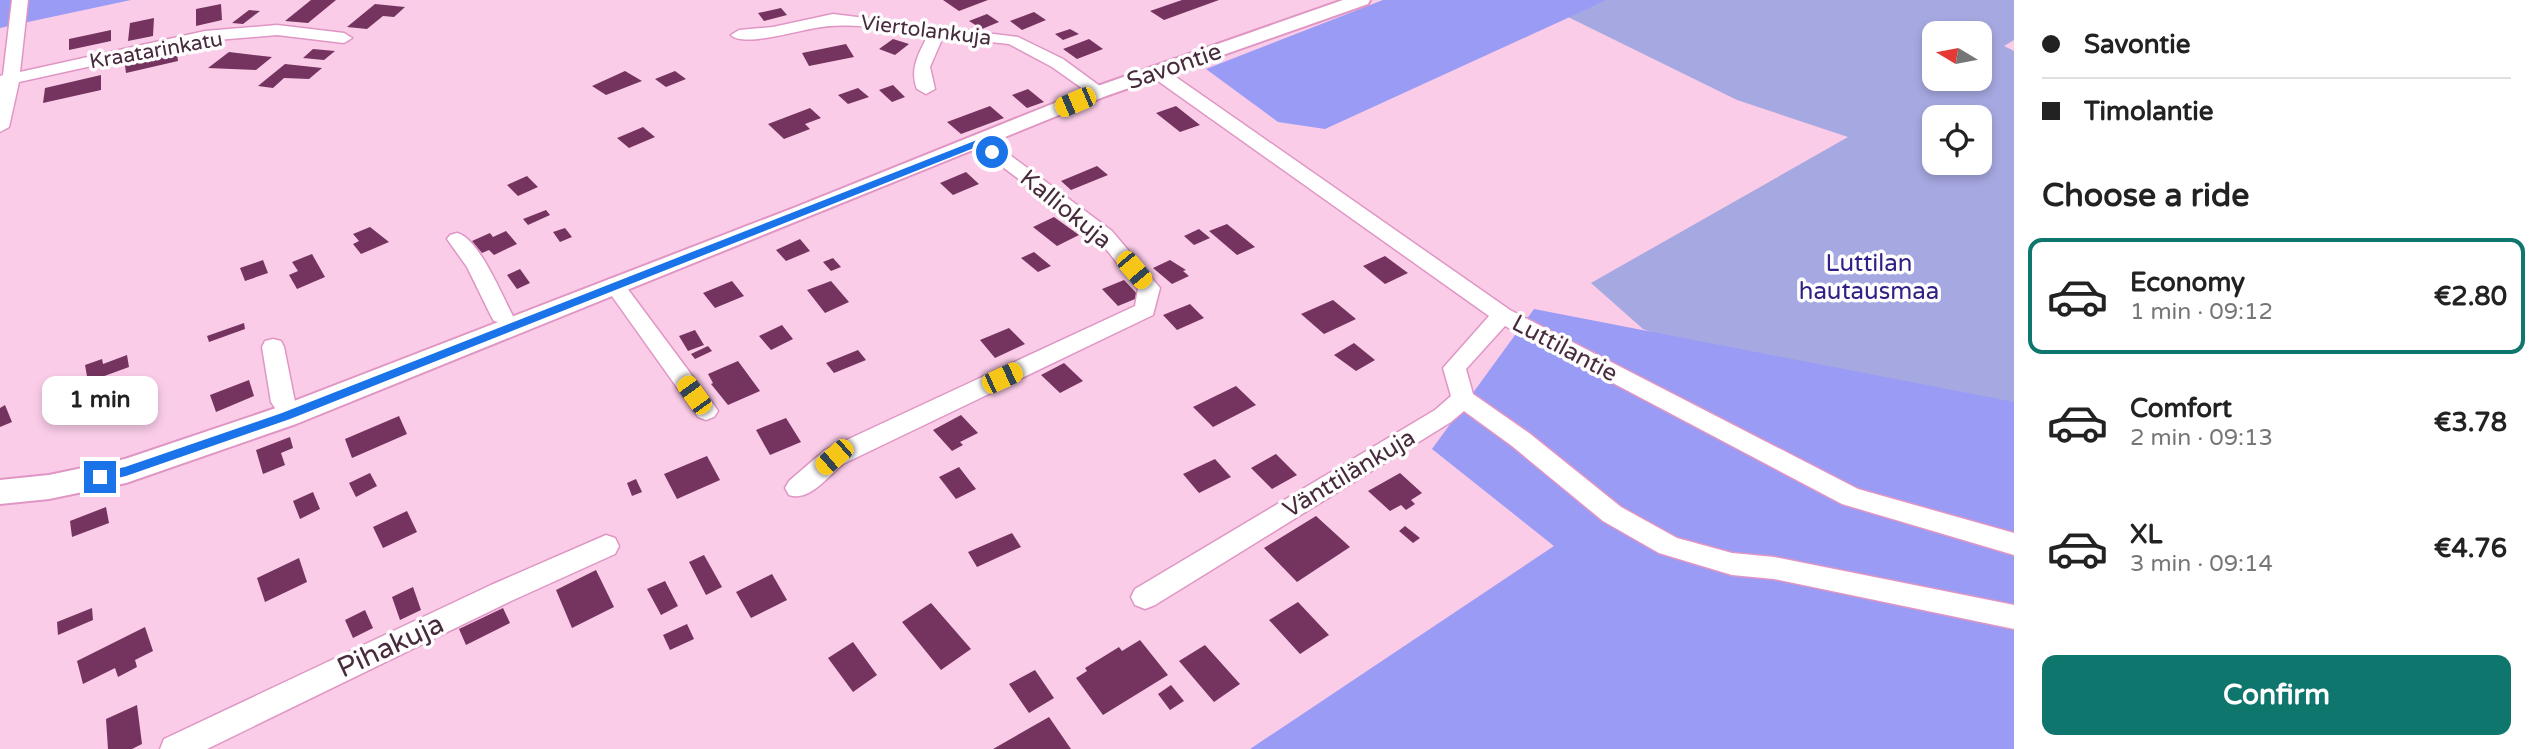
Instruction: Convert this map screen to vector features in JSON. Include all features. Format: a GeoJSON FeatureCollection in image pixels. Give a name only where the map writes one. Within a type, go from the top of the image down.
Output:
{"type":"FeatureCollection","features":[{"type":"Feature","properties":{"kind":"street"},"geometry":{"type":"LineString","coordinates":[[0,127],[5,80],[20,0]]}},
{"type":"Feature","properties":{"kind":"street","name":"Savontie"},"geometry":{"type":"LineString","coordinates":[[0,492],[49,487],[126,471],[614,285],[981,142],[1099,92],[1355,1]]}},
{"type":"Feature","properties":{"kind":"street","name":"Viertolankuja"},"geometry":{"type":"LineString","coordinates":[[739,35],[773,32],[833,19],[1012,40],[1028,46],[1067,69],[1099,92]]}},
{"type":"Feature","properties":{"kind":"street","name":"Kraatarinkatu"},"geometry":{"type":"LineString","coordinates":[[5,80],[205,37],[276,30],[344,38]]}},
{"type":"Feature","properties":{"kind":"street"},"geometry":{"type":"LineString","coordinates":[[926,89],[920,79],[921,68],[938,31]]}},
{"type":"Feature","properties":{"kind":"street","name":"Luttilantie"},"geometry":{"type":"LineString","coordinates":[[1157,72],[1502,315],[1851,497],[2014,544]]}},
{"type":"Feature","properties":{"kind":"street","name":"Kalliokuja"},"geometry":{"type":"LineString","coordinates":[[798,488],[834,457],[1145,310],[1149,288],[1105,235],[981,142]]}},
{"type":"Feature","properties":{"kind":"street"},"geometry":{"type":"LineString","coordinates":[[457,239],[476,265],[502,316]]}},
{"type":"Feature","properties":{"kind":"street"},"geometry":{"type":"LineString","coordinates":[[614,285],[706,411]]}},
{"type":"Feature","properties":{"kind":"street"},"geometry":{"type":"LineString","coordinates":[[1502,315],[1454,368],[1463,399],[1499,421],[1614,516],[1659,540],[1706,558],[1745,567],[1774,568],[2014,617]]}},
{"type":"Feature","properties":{"kind":"street"},"geometry":{"type":"LineString","coordinates":[[273,347],[285,409]]}},
{"type":"Feature","properties":{"kind":"street","name":"Vänttilänkuja"},"geometry":{"type":"LineString","coordinates":[[1145,597],[1443,416],[1463,399]]}},
{"type":"Feature","properties":{"kind":"street","name":"Pihakuja"},"geometry":{"type":"LineString","coordinates":[[175,749],[501,593],[606,546]]}},
{"type":"Feature","properties":{"kind":"green space","name":"Luttilan hautausmaa"},"geometry":{"type":"Polygon","coordinates":[[[1607,0],[2014,0],[2014,40],[2004,46],[2014,51],[2014,402],[1908,433],[1643,329],[1591,283],[1848,137],[1737,100],[1568,17],[1607,0]]]}},
{"type":"Feature","properties":{"kind":"shaded area"},"geometry":{"type":"Polygon","coordinates":[[[0,0],[131,0],[0,28],[0,0]]]}},
{"type":"Feature","properties":{"kind":"shaded area"},"geometry":{"type":"Polygon","coordinates":[[[1383,0],[1607,0],[1325,129],[1278,122],[1206,69],[1383,0]]]}},
{"type":"Feature","properties":{"kind":"shaded area"},"geometry":{"type":"Polygon","coordinates":[[[1534,309],[2014,402],[2014,749],[1250,749],[1554,546],[1432,449],[1534,309]]]}},
{"type":"Feature","properties":{"kind":"building"},"geometry":{"type":"Polygon","coordinates":[[[311,0],[336,0],[308,23],[285,21],[311,0]]]}},
{"type":"Feature","properties":{"kind":"building"},"geometry":{"type":"Polygon","coordinates":[[[943,0],[988,0],[959,11],[943,0]]]}},
{"type":"Feature","properties":{"kind":"building"},"geometry":{"type":"Polygon","coordinates":[[[1182,0],[1219,0],[1164,20],[1150,11],[1182,0]]]}},
{"type":"Feature","properties":{"kind":"building"},"geometry":{"type":"Polygon","coordinates":[[[221,4],[222,20],[196,26],[196,9],[221,4]]]}},
{"type":"Feature","properties":{"kind":"building"},"geometry":{"type":"Polygon","coordinates":[[[375,4],[405,7],[394,17],[383,16],[367,29],[347,27],[375,4]]]}},
{"type":"Feature","properties":{"kind":"building"},"geometry":{"type":"Polygon","coordinates":[[[781,8],[787,15],[764,21],[758,13],[781,8]]]}},
{"type":"Feature","properties":{"kind":"building"},"geometry":{"type":"Polygon","coordinates":[[[249,10],[260,11],[243,24],[232,23],[249,10]]]}},
{"type":"Feature","properties":{"kind":"building"},"geometry":{"type":"Polygon","coordinates":[[[1034,12],[1046,20],[1022,30],[1010,21],[1034,12]]]}},
{"type":"Feature","properties":{"kind":"building"},"geometry":{"type":"Polygon","coordinates":[[[987,14],[999,22],[982,29],[969,21],[987,14]]]}},
{"type":"Feature","properties":{"kind":"building"},"geometry":{"type":"Polygon","coordinates":[[[154,18],[153,36],[128,41],[130,23],[154,18]]]}},
{"type":"Feature","properties":{"kind":"building"},"geometry":{"type":"Polygon","coordinates":[[[1070,29],[1079,34],[1063,40],[1055,34],[1070,29]]]}},
{"type":"Feature","properties":{"kind":"building"},"geometry":{"type":"Polygon","coordinates":[[[111,30],[111,41],[69,50],[69,39],[111,30]]]}},
{"type":"Feature","properties":{"kind":"building"},"geometry":{"type":"Polygon","coordinates":[[[893,39],[909,44],[895,55],[879,49],[893,39]]]}},
{"type":"Feature","properties":{"kind":"building"},"geometry":{"type":"Polygon","coordinates":[[[1089,39],[1103,49],[1077,59],[1063,49],[1089,39]]]}},
{"type":"Feature","properties":{"kind":"building"},"geometry":{"type":"Polygon","coordinates":[[[846,44],[854,57],[809,66],[802,53],[846,44]]]}},
{"type":"Feature","properties":{"kind":"building"},"geometry":{"type":"Polygon","coordinates":[[[313,49],[335,51],[324,60],[303,58],[313,49]]]}},
{"type":"Feature","properties":{"kind":"building"},"geometry":{"type":"Polygon","coordinates":[[[229,52],[272,57],[256,70],[208,68],[229,52]]]}},
{"type":"Feature","properties":{"kind":"building"},"geometry":{"type":"Polygon","coordinates":[[[177,53],[178,61],[126,73],[125,65],[177,53]]]}},
{"type":"Feature","properties":{"kind":"building"},"geometry":{"type":"Polygon","coordinates":[[[285,64],[322,68],[309,79],[284,78],[273,88],[258,86],[285,64]]]}},
{"type":"Feature","properties":{"kind":"building"},"geometry":{"type":"Polygon","coordinates":[[[625,71],[642,81],[606,95],[592,86],[625,71]]]}},
{"type":"Feature","properties":{"kind":"building"},"geometry":{"type":"Polygon","coordinates":[[[675,71],[686,79],[666,87],[655,79],[675,71]]]}},
{"type":"Feature","properties":{"kind":"building"},"geometry":{"type":"Polygon","coordinates":[[[101,75],[101,90],[43,103],[45,88],[101,75]]]}},
{"type":"Feature","properties":{"kind":"building"},"geometry":{"type":"Polygon","coordinates":[[[893,85],[905,97],[892,102],[879,90],[893,85]]]}},
{"type":"Feature","properties":{"kind":"building"},"geometry":{"type":"Polygon","coordinates":[[[858,88],[869,97],[848,104],[838,95],[858,88]]]}},
{"type":"Feature","properties":{"kind":"building"},"geometry":{"type":"Polygon","coordinates":[[[1028,89],[1044,102],[1027,108],[1012,95],[1028,89]]]}},
{"type":"Feature","properties":{"kind":"building"},"geometry":{"type":"Polygon","coordinates":[[[990,106],[1004,118],[961,134],[947,122],[990,106]]]}},
{"type":"Feature","properties":{"kind":"building"},"geometry":{"type":"Polygon","coordinates":[[[1176,106],[1200,125],[1180,132],[1156,113],[1176,106]]]}},
{"type":"Feature","properties":{"kind":"building"},"geometry":{"type":"Polygon","coordinates":[[[810,108],[821,118],[805,124],[810,129],[784,139],[768,124],[810,108]]]}},
{"type":"Feature","properties":{"kind":"building"},"geometry":{"type":"Polygon","coordinates":[[[643,127],[655,137],[629,148],[617,138],[643,127]]]}},
{"type":"Feature","properties":{"kind":"building"},"geometry":{"type":"Polygon","coordinates":[[[1097,166],[1108,175],[1071,190],[1061,181],[1097,166]]]}},
{"type":"Feature","properties":{"kind":"building"},"geometry":{"type":"Polygon","coordinates":[[[966,172],[979,184],[953,195],[940,183],[966,172]]]}},
{"type":"Feature","properties":{"kind":"building"},"geometry":{"type":"Polygon","coordinates":[[[527,176],[538,187],[518,196],[507,185],[527,176]]]}},
{"type":"Feature","properties":{"kind":"building"},"geometry":{"type":"Polygon","coordinates":[[[546,210],[550,215],[528,225],[523,219],[546,210]]]}},
{"type":"Feature","properties":{"kind":"building"},"geometry":{"type":"Polygon","coordinates":[[[1054,217],[1079,235],[1057,246],[1033,227],[1054,217]]]}},
{"type":"Feature","properties":{"kind":"building"},"geometry":{"type":"Polygon","coordinates":[[[1227,224],[1255,247],[1237,255],[1209,231],[1227,224]]]}},
{"type":"Feature","properties":{"kind":"building"},"geometry":{"type":"Polygon","coordinates":[[[370,227],[389,242],[361,254],[353,244],[359,241],[353,234],[370,227]]]}},
{"type":"Feature","properties":{"kind":"building"},"geometry":{"type":"Polygon","coordinates":[[[565,228],[572,237],[560,242],[553,232],[565,228]]]}},
{"type":"Feature","properties":{"kind":"building"},"geometry":{"type":"Polygon","coordinates":[[[1199,229],[1210,238],[1194,245],[1184,236],[1199,229]]]}},
{"type":"Feature","properties":{"kind":"building"},"geometry":{"type":"Polygon","coordinates":[[[506,231],[517,244],[494,255],[489,250],[482,253],[472,241],[490,233],[493,237],[506,231]]]}},
{"type":"Feature","properties":{"kind":"building"},"geometry":{"type":"Polygon","coordinates":[[[800,239],[810,251],[786,261],[776,250],[800,239]]]}},
{"type":"Feature","properties":{"kind":"building"},"geometry":{"type":"Polygon","coordinates":[[[1034,252],[1051,266],[1038,272],[1021,258],[1034,252]]]}},
{"type":"Feature","properties":{"kind":"building"},"geometry":{"type":"Polygon","coordinates":[[[312,254],[325,277],[297,289],[289,275],[298,271],[292,262],[312,254]]]}},
{"type":"Feature","properties":{"kind":"building"},"geometry":{"type":"Polygon","coordinates":[[[1385,256],[1408,273],[1385,284],[1363,266],[1385,256]]]}},
{"type":"Feature","properties":{"kind":"building"},"geometry":{"type":"Polygon","coordinates":[[[833,258],[841,267],[831,271],[823,262],[833,258]]]}},
{"type":"Feature","properties":{"kind":"building"},"geometry":{"type":"Polygon","coordinates":[[[263,260],[268,273],[245,281],[240,268],[263,260]]]}},
{"type":"Feature","properties":{"kind":"building"},"geometry":{"type":"Polygon","coordinates":[[[1170,260],[1186,270],[1183,271],[1189,276],[1172,284],[1153,268],[1170,260]]]}},
{"type":"Feature","properties":{"kind":"building"},"geometry":{"type":"Polygon","coordinates":[[[520,269],[530,283],[517,289],[507,275],[520,269]]]}},
{"type":"Feature","properties":{"kind":"building"},"geometry":{"type":"Polygon","coordinates":[[[1124,280],[1140,297],[1118,306],[1102,289],[1124,280]]]}},
{"type":"Feature","properties":{"kind":"building"},"geometry":{"type":"Polygon","coordinates":[[[732,281],[744,296],[715,308],[703,293],[732,281]]]}},
{"type":"Feature","properties":{"kind":"building"},"geometry":{"type":"Polygon","coordinates":[[[831,281],[849,302],[825,313],[807,290],[831,281]]]}},
{"type":"Feature","properties":{"kind":"building"},"geometry":{"type":"Polygon","coordinates":[[[1333,300],[1356,319],[1324,334],[1301,314],[1333,300]]]}},
{"type":"Feature","properties":{"kind":"building"},"geometry":{"type":"Polygon","coordinates":[[[1190,304],[1204,318],[1177,330],[1163,315],[1190,304]]]}},
{"type":"Feature","properties":{"kind":"building"},"geometry":{"type":"Polygon","coordinates":[[[244,323],[245,329],[209,342],[207,336],[244,323]]]}},
{"type":"Feature","properties":{"kind":"building"},"geometry":{"type":"Polygon","coordinates":[[[782,325],[793,339],[771,350],[759,336],[782,325]]]}},
{"type":"Feature","properties":{"kind":"building"},"geometry":{"type":"Polygon","coordinates":[[[1009,328],[1025,344],[995,358],[980,340],[1009,328]]]}},
{"type":"Feature","properties":{"kind":"building"},"geometry":{"type":"Polygon","coordinates":[[[695,330],[704,345],[688,351],[679,336],[695,330]]]}},
{"type":"Feature","properties":{"kind":"building"},"geometry":{"type":"Polygon","coordinates":[[[1354,343],[1375,360],[1356,371],[1334,355],[1354,343]]]}},
{"type":"Feature","properties":{"kind":"building"},"geometry":{"type":"Polygon","coordinates":[[[708,346],[712,351],[695,359],[691,354],[708,346]]]}},
{"type":"Feature","properties":{"kind":"building"},"geometry":{"type":"Polygon","coordinates":[[[858,350],[866,360],[834,373],[826,363],[858,350]]]}},
{"type":"Feature","properties":{"kind":"building"},"geometry":{"type":"Polygon","coordinates":[[[127,355],[129,367],[88,382],[85,365],[102,359],[103,364],[127,355]]]}},
{"type":"Feature","properties":{"kind":"building"},"geometry":{"type":"Polygon","coordinates":[[[738,361],[760,391],[728,405],[711,384],[713,383],[708,374],[738,361]]]}},
{"type":"Feature","properties":{"kind":"building"},"geometry":{"type":"Polygon","coordinates":[[[1064,363],[1083,381],[1060,393],[1041,375],[1064,363]]]}},
{"type":"Feature","properties":{"kind":"building"},"geometry":{"type":"Polygon","coordinates":[[[249,380],[254,396],[216,412],[210,395],[249,380]]]}},
{"type":"Feature","properties":{"kind":"building"},"geometry":{"type":"Polygon","coordinates":[[[1236,386],[1256,405],[1213,427],[1193,407],[1236,386]]]}},
{"type":"Feature","properties":{"kind":"building"},"geometry":{"type":"Polygon","coordinates":[[[5,405],[12,422],[0,427],[0,408],[5,405]]]}},
{"type":"Feature","properties":{"kind":"building"},"geometry":{"type":"Polygon","coordinates":[[[961,415],[978,433],[960,442],[963,445],[952,451],[933,430],[961,415]]]}},
{"type":"Feature","properties":{"kind":"building"},"geometry":{"type":"Polygon","coordinates":[[[399,416],[407,434],[352,458],[345,439],[399,416]]]}},
{"type":"Feature","properties":{"kind":"building"},"geometry":{"type":"Polygon","coordinates":[[[786,418],[801,442],[770,455],[756,430],[786,418]]]}},
{"type":"Feature","properties":{"kind":"building"},"geometry":{"type":"Polygon","coordinates":[[[290,437],[293,448],[281,453],[285,465],[263,474],[256,450],[290,437]]]}},
{"type":"Feature","properties":{"kind":"building"},"geometry":{"type":"Polygon","coordinates":[[[1276,454],[1297,475],[1272,489],[1251,468],[1276,454]]]}},
{"type":"Feature","properties":{"kind":"building"},"geometry":{"type":"Polygon","coordinates":[[[707,456],[720,480],[677,499],[664,474],[707,456]]]}},
{"type":"Feature","properties":{"kind":"building"},"geometry":{"type":"Polygon","coordinates":[[[1215,459],[1231,477],[1199,493],[1183,474],[1215,459]]]}},
{"type":"Feature","properties":{"kind":"building"},"geometry":{"type":"Polygon","coordinates":[[[959,467],[976,489],[956,499],[939,477],[959,467]]]}},
{"type":"Feature","properties":{"kind":"building"},"geometry":{"type":"Polygon","coordinates":[[[370,473],[377,486],[356,497],[349,483],[370,473]]]}},
{"type":"Feature","properties":{"kind":"building"},"geometry":{"type":"Polygon","coordinates":[[[1400,473],[1422,493],[1411,500],[1415,504],[1406,510],[1401,505],[1390,511],[1368,491],[1400,473]]]}},
{"type":"Feature","properties":{"kind":"building"},"geometry":{"type":"Polygon","coordinates":[[[636,479],[642,492],[632,496],[627,483],[636,479]]]}},
{"type":"Feature","properties":{"kind":"building"},"geometry":{"type":"Polygon","coordinates":[[[313,492],[320,509],[300,519],[293,501],[313,492]]]}},
{"type":"Feature","properties":{"kind":"building"},"geometry":{"type":"Polygon","coordinates":[[[106,507],[109,523],[72,537],[70,521],[106,507]]]}},
{"type":"Feature","properties":{"kind":"building"},"geometry":{"type":"Polygon","coordinates":[[[407,511],[417,532],[383,548],[373,527],[407,511]]]}},
{"type":"Feature","properties":{"kind":"building"},"geometry":{"type":"Polygon","coordinates":[[[1316,516],[1350,547],[1297,582],[1264,548],[1316,516]]]}},
{"type":"Feature","properties":{"kind":"building"},"geometry":{"type":"Polygon","coordinates":[[[1405,526],[1420,538],[1413,543],[1399,531],[1405,526]]]}},
{"type":"Feature","properties":{"kind":"building"},"geometry":{"type":"Polygon","coordinates":[[[1012,533],[1021,547],[977,567],[968,552],[1012,533]]]}},
{"type":"Feature","properties":{"kind":"building"},"geometry":{"type":"Polygon","coordinates":[[[704,555],[722,587],[706,595],[689,562],[704,555]]]}},
{"type":"Feature","properties":{"kind":"building"},"geometry":{"type":"Polygon","coordinates":[[[299,558],[307,582],[265,602],[257,578],[299,558]]]}},
{"type":"Feature","properties":{"kind":"building"},"geometry":{"type":"Polygon","coordinates":[[[596,570],[614,607],[572,628],[556,590],[596,570]]]}},
{"type":"Feature","properties":{"kind":"building"},"geometry":{"type":"Polygon","coordinates":[[[772,574],[787,600],[751,618],[736,592],[772,574]]]}},
{"type":"Feature","properties":{"kind":"building"},"geometry":{"type":"Polygon","coordinates":[[[665,581],[678,606],[661,615],[647,589],[665,581]]]}},
{"type":"Feature","properties":{"kind":"building"},"geometry":{"type":"Polygon","coordinates":[[[413,587],[421,610],[400,620],[392,597],[413,587]]]}},
{"type":"Feature","properties":{"kind":"building"},"geometry":{"type":"Polygon","coordinates":[[[1298,602],[1329,635],[1300,654],[1269,620],[1298,602]]]}},
{"type":"Feature","properties":{"kind":"building"},"geometry":{"type":"Polygon","coordinates":[[[931,603],[971,649],[941,670],[902,622],[931,603]]]}},
{"type":"Feature","properties":{"kind":"building"},"geometry":{"type":"Polygon","coordinates":[[[92,608],[93,620],[58,635],[57,622],[92,608]]]}},
{"type":"Feature","properties":{"kind":"building"},"geometry":{"type":"Polygon","coordinates":[[[503,608],[510,623],[466,645],[459,629],[503,608]]]}},
{"type":"Feature","properties":{"kind":"building"},"geometry":{"type":"Polygon","coordinates":[[[365,610],[373,628],[353,638],[345,620],[365,610]]]}},
{"type":"Feature","properties":{"kind":"building"},"geometry":{"type":"Polygon","coordinates":[[[687,624],[694,639],[670,650],[663,635],[687,624]]]}},
{"type":"Feature","properties":{"kind":"building"},"geometry":{"type":"Polygon","coordinates":[[[145,627],[153,651],[135,660],[137,667],[118,677],[115,668],[83,684],[77,661],[145,627]]]}},
{"type":"Feature","properties":{"kind":"building"},"geometry":{"type":"Polygon","coordinates":[[[1140,640],[1168,675],[1103,715],[1076,678],[1087,671],[1085,668],[1119,647],[1122,651],[1140,640]]]}},
{"type":"Feature","properties":{"kind":"building"},"geometry":{"type":"Polygon","coordinates":[[[853,642],[877,675],[853,692],[828,658],[853,642]]]}},
{"type":"Feature","properties":{"kind":"building"},"geometry":{"type":"Polygon","coordinates":[[[1205,645],[1240,684],[1214,702],[1179,661],[1205,645]]]}},
{"type":"Feature","properties":{"kind":"building"},"geometry":{"type":"Polygon","coordinates":[[[1035,670],[1054,698],[1029,713],[1009,684],[1035,670]]]}},
{"type":"Feature","properties":{"kind":"building"},"geometry":{"type":"Polygon","coordinates":[[[1171,685],[1184,701],[1170,710],[1158,694],[1171,685]]]}},
{"type":"Feature","properties":{"kind":"building"},"geometry":{"type":"Polygon","coordinates":[[[137,705],[142,744],[132,749],[108,749],[106,719],[137,705]]]}},
{"type":"Feature","properties":{"kind":"building"},"geometry":{"type":"Polygon","coordinates":[[[1049,717],[1071,749],[993,749],[1049,717]]]}},
{"type":"Feature","properties":{"kind":"route"},"geometry":{"type":"LineString","coordinates":[[100,477],[126,471],[286,416],[981,142],[992,152]]}}]}
